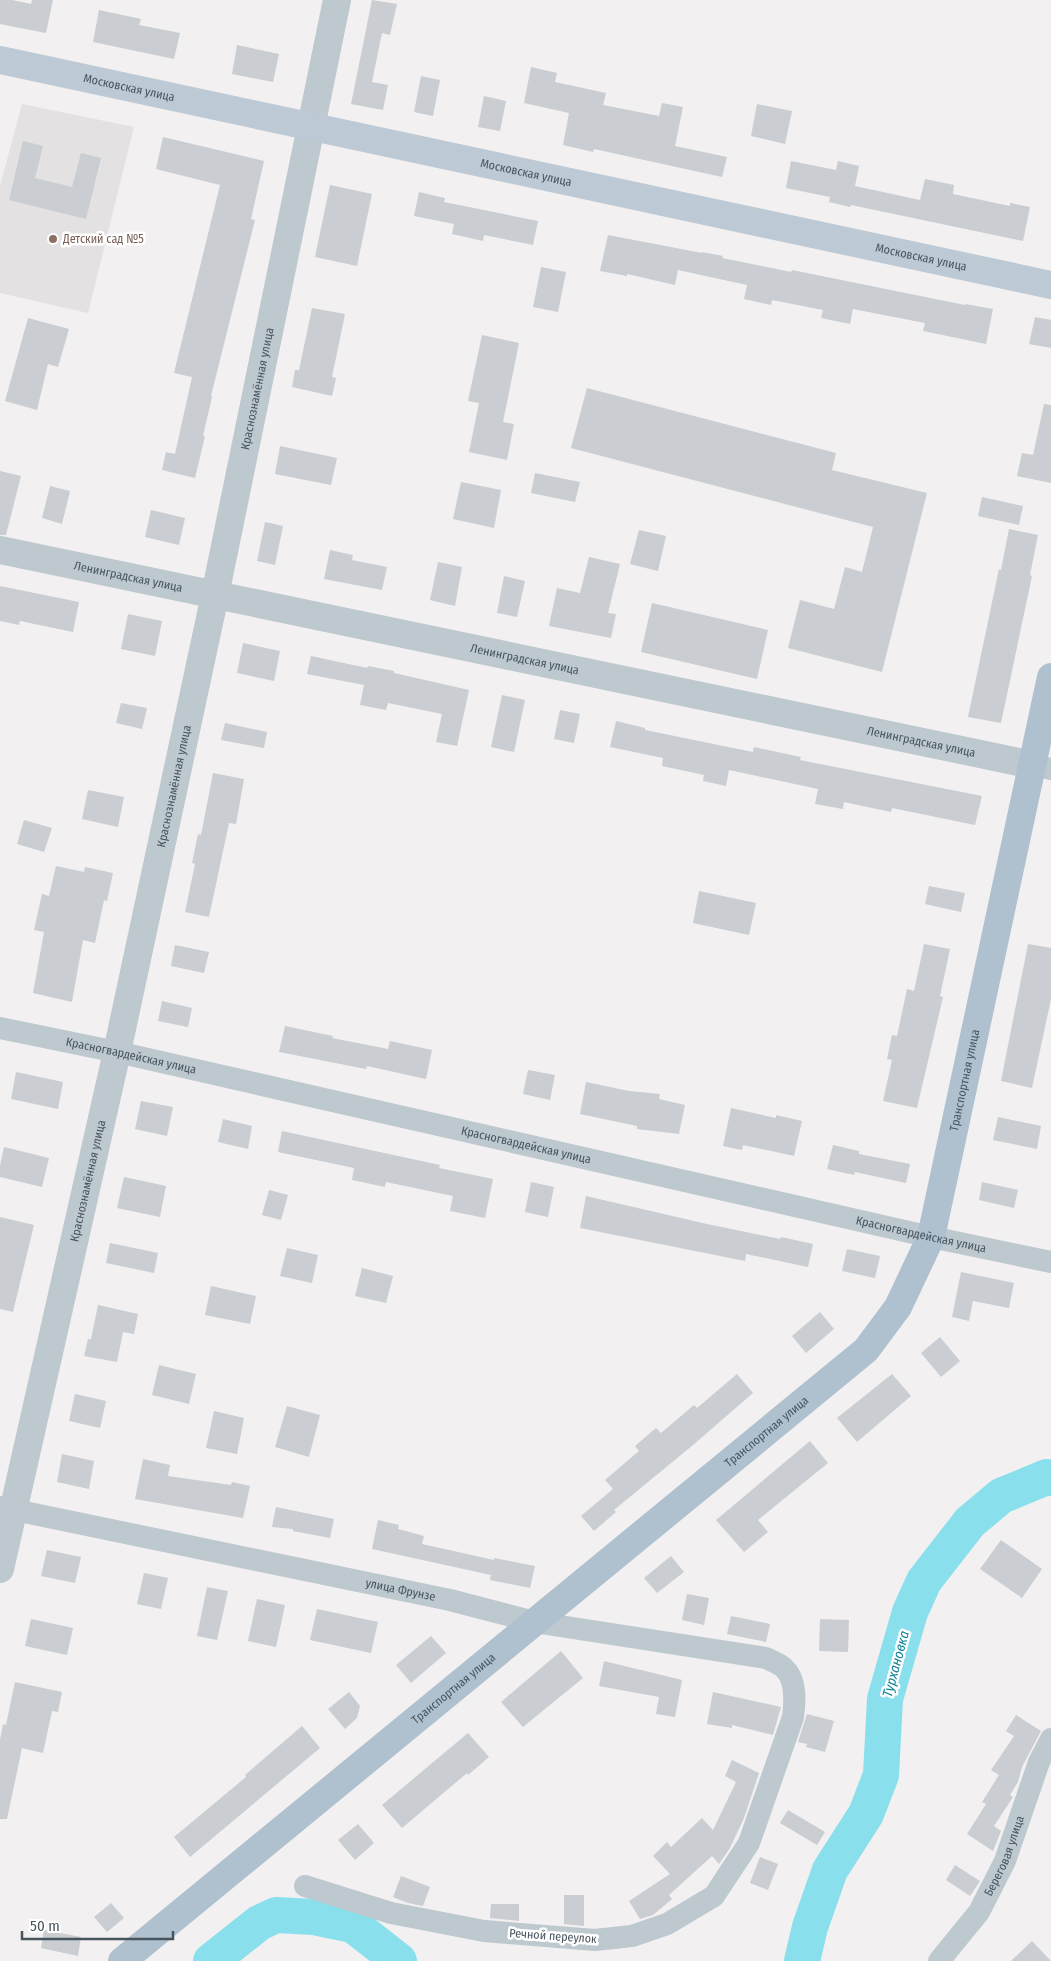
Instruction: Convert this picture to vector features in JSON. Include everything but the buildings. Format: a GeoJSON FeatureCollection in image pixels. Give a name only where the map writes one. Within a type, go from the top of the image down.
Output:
{"type":"FeatureCollection","features":[{"type":"Feature","properties":{"kind":"main road","name":"Московская улица"},"geometry":{"type":"LineString","coordinates":[[0,60],[1051,285]]}},
{"type":"Feature","properties":{"kind":"main road","name":"Транспортная улица"},"geometry":{"type":"LineString","coordinates":[[122,1961],[866,1350],[898,1307],[931,1237],[1042,767],[1051,677]]}},
{"type":"Feature","properties":{"kind":"street","name":"Краснознамённая улица"},"geometry":{"type":"LineString","coordinates":[[0,1569],[6,1509],[117,1052],[215,595],[337,0]]}},
{"type":"Feature","properties":{"kind":"street","name":"Ленинградская улица"},"geometry":{"type":"LineString","coordinates":[[0,550],[1042,767]]}},
{"type":"Feature","properties":{"kind":"street","name":"Красногвардейская улица"},"geometry":{"type":"LineString","coordinates":[[0,1028],[117,1052],[931,1237],[1051,1262]]}},
{"type":"Feature","properties":{"kind":"street","name":"улица Фрунзе"},"geometry":{"type":"LineString","coordinates":[[6,1509],[450,1600],[534,1622],[766,1658],[784,1668],[792,1682]]}},
{"type":"Feature","properties":{"kind":"street","name":"Речной переулок"},"geometry":{"type":"LineString","coordinates":[[305,1886],[391,1913],[484,1931],[595,1940],[632,1936],[667,1924],[714,1896],[749,1843],[793,1718],[796,1700],[792,1682]]}},
{"type":"Feature","properties":{"kind":"street","name":"Береговая улица"},"geometry":{"type":"LineString","coordinates":[[938,1961],[979,1912],[1005,1861],[1038,1762],[1051,1739]]}},
{"type":"Feature","properties":{"kind":"shaded area","name":"Детский сад №5"},"geometry":{"type":"Polygon","coordinates":[[[22,104],[134,127],[88,313],[0,293],[0,186],[22,104]]]}},
{"type":"Feature","properties":{"kind":"waterway","name":"Турхановка"},"geometry":{"type":"LineString","coordinates":[[802,1961],[810,1927],[830,1870],[866,1814],[881,1775],[885,1699],[910,1612],[924,1581],[970,1522],[1001,1496],[1047,1477],[1051,1478]]}},
{"type":"Feature","properties":{"kind":"waterway","name":"Турхановка"},"geometry":{"type":"LineString","coordinates":[[211,1961],[259,1923],[276,1915],[314,1917],[353,1925],[399,1961]]}},
{"type":"Feature","properties":{"kind":"place","name":"Детский сад №5"},"geometry":{"type":"Point","coordinates":[53,239]}}]}
